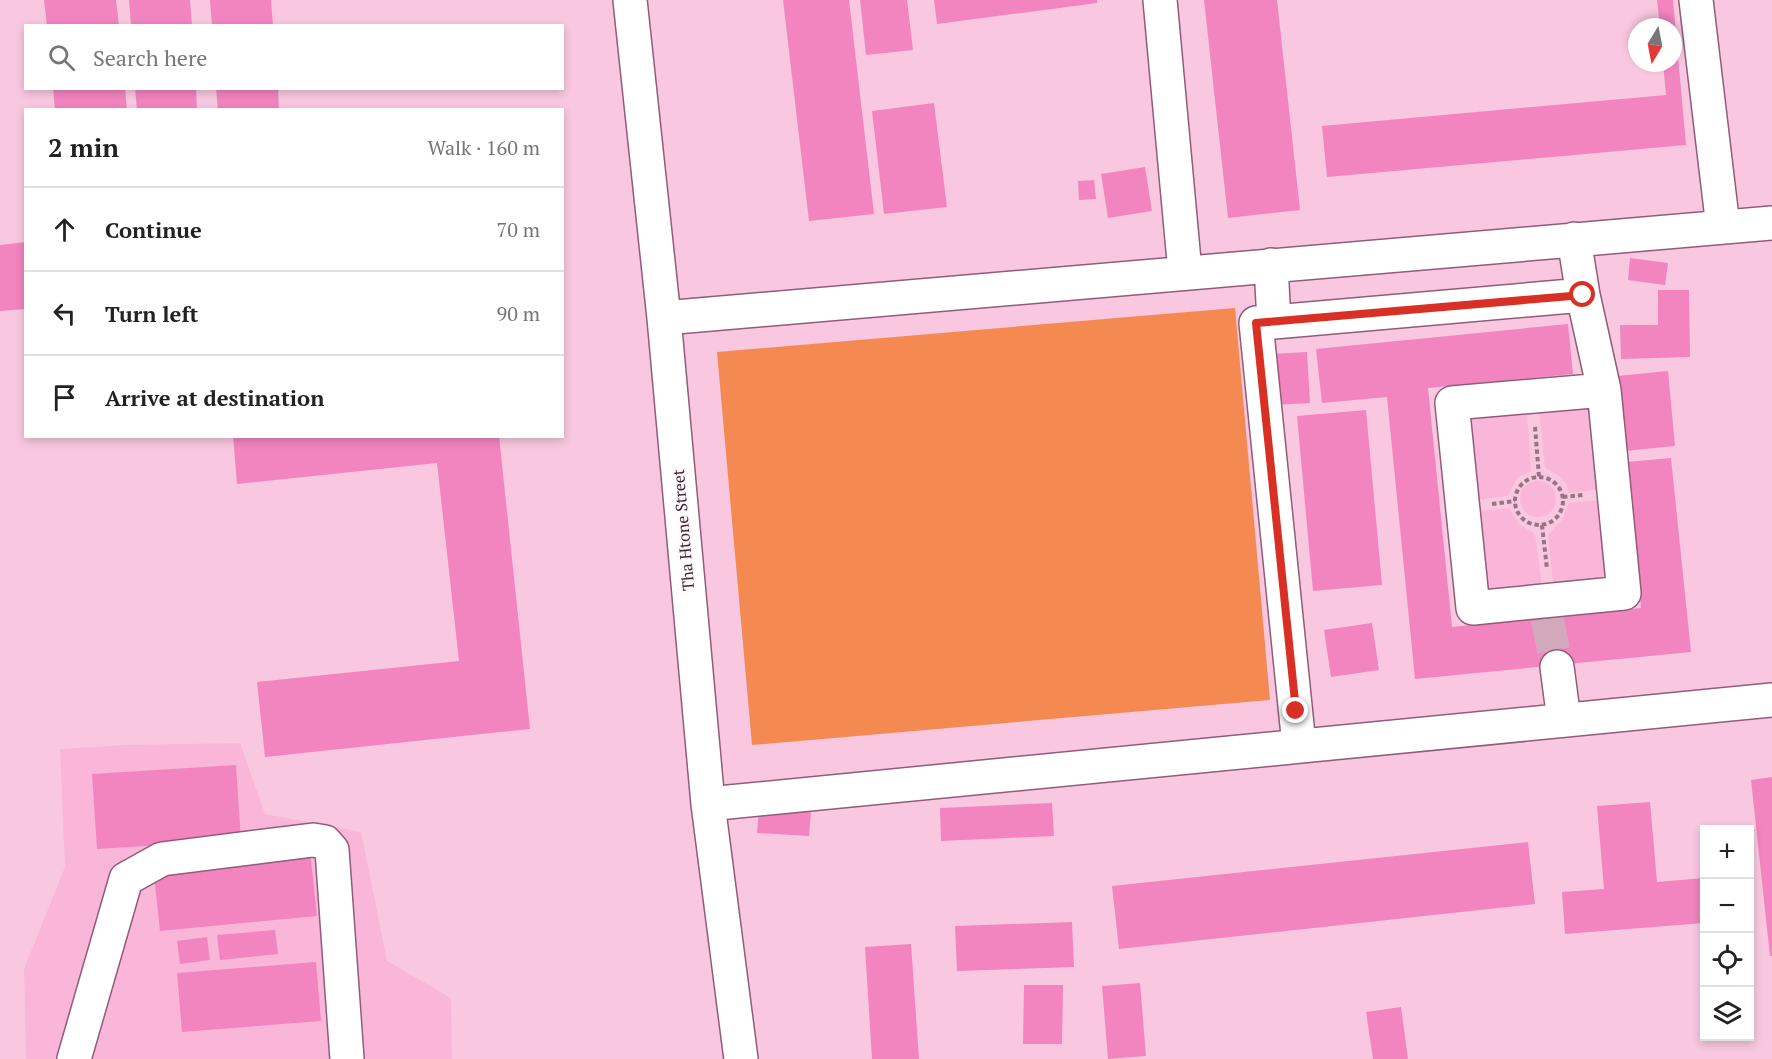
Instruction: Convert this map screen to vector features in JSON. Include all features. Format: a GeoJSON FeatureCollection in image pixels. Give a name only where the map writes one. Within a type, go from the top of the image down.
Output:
{"type":"FeatureCollection","features":[{"type":"Feature","properties":{"kind":"street","name":"Tha Htone Street"},"geometry":{"type":"LineString","coordinates":[[630,0],[664,318],[708,804],[741,1059]]}},
{"type":"Feature","properties":{"kind":"street"},"geometry":{"type":"LineString","coordinates":[[1160,0],[1185,272]]}},
{"type":"Feature","properties":{"kind":"street"},"geometry":{"type":"LineString","coordinates":[[1696,0],[1723,227]]}},
{"type":"Feature","properties":{"kind":"street"},"geometry":{"type":"LineString","coordinates":[[664,318],[1772,223]]}},
{"type":"Feature","properties":{"kind":"street"},"geometry":{"type":"LineString","coordinates":[[1574,239],[1583,295],[1604,390],[1624,593],[1548,606],[1473,608],[1452,403],[1604,390]]}},
{"type":"Feature","properties":{"kind":"street"},"geometry":{"type":"LineString","coordinates":[[1271,265],[1274,322]]}},
{"type":"Feature","properties":{"kind":"street"},"geometry":{"type":"LineString","coordinates":[[1299,745],[1256,323],[1583,295]]}},
{"type":"Feature","properties":{"kind":"street"},"geometry":{"type":"LineString","coordinates":[[1557,667],[1564,720]]}},
{"type":"Feature","properties":{"kind":"street"},"geometry":{"type":"LineString","coordinates":[[708,804],[1772,700]]}},
{"type":"Feature","properties":{"kind":"street"},"geometry":{"type":"LineString","coordinates":[[74,1059],[126,879],[162,859],[313,840],[325,842],[332,850],[347,1059]]}},
{"type":"Feature","properties":{"kind":"path"},"geometry":{"type":"LineString","coordinates":[[1533,396],[1539,477]]}},
{"type":"Feature","properties":{"kind":"path"},"geometry":{"type":"LineString","coordinates":[[1539,477],[1552,481],[1563,498],[1563,506],[1556,519],[1542,525],[1526,522],[1516,509],[1515,501],[1516,494],[1524,481],[1539,477]]}},
{"type":"Feature","properties":{"kind":"path"},"geometry":{"type":"LineString","coordinates":[[1542,525],[1548,606]]}},
{"type":"Feature","properties":{"kind":"shaded area"},"geometry":{"type":"Polygon","coordinates":[[[1235,308],[1270,700],[752,745],[717,352],[1235,308]]]}},
{"type":"Feature","properties":{"kind":"shaded area"},"geometry":{"type":"Polygon","coordinates":[[[1594,406],[1601,489],[1568,493],[1567,485],[1560,476],[1545,468],[1539,410],[1594,406]]]}},
{"type":"Feature","properties":{"kind":"shaded area"},"geometry":{"type":"Polygon","coordinates":[[[1527,412],[1531,471],[1517,478],[1508,496],[1477,500],[1469,417],[1527,412]]]}},
{"type":"Feature","properties":{"kind":"shaded area"},"geometry":{"type":"Polygon","coordinates":[[[1538,481],[1551,486],[1556,499],[1551,512],[1538,517],[1525,512],[1520,499],[1525,486],[1538,481]]]}},
{"type":"Feature","properties":{"kind":"shaded area"},"geometry":{"type":"Polygon","coordinates":[[[1602,500],[1612,586],[1554,592],[1548,535],[1562,520],[1569,503],[1602,500]]]}},
{"type":"Feature","properties":{"kind":"shaded area"},"geometry":{"type":"Polygon","coordinates":[[[1509,508],[1519,524],[1535,534],[1543,593],[1487,600],[1478,511],[1509,508]]]}},
{"type":"Feature","properties":{"kind":"shaded area"},"geometry":{"type":"Polygon","coordinates":[[[240,743],[265,814],[361,832],[387,961],[451,998],[452,1059],[26,1059],[24,969],[65,867],[60,749],[125,745],[240,743]]]}},
{"type":"Feature","properties":{"kind":"building"},"geometry":{"type":"Polygon","coordinates":[[[44,0],[116,0],[119,24],[47,24],[44,0]]]}},
{"type":"Feature","properties":{"kind":"building"},"geometry":{"type":"Polygon","coordinates":[[[129,0],[190,0],[192,24],[131,24],[129,0]]]}},
{"type":"Feature","properties":{"kind":"building"},"geometry":{"type":"Polygon","coordinates":[[[210,0],[271,0],[273,24],[212,24],[210,0]]]}},
{"type":"Feature","properties":{"kind":"building"},"geometry":{"type":"Polygon","coordinates":[[[783,0],[849,0],[874,214],[809,221],[783,0]]]}},
{"type":"Feature","properties":{"kind":"building"},"geometry":{"type":"Polygon","coordinates":[[[860,0],[907,0],[913,50],[866,55],[860,0]]]}},
{"type":"Feature","properties":{"kind":"building"},"geometry":{"type":"Polygon","coordinates":[[[934,0],[1097,0],[1097,3],[937,24],[934,0]]]}},
{"type":"Feature","properties":{"kind":"building"},"geometry":{"type":"Polygon","coordinates":[[[1204,0],[1277,0],[1300,210],[1228,218],[1204,0]]]}},
{"type":"Feature","properties":{"kind":"building"},"geometry":{"type":"Polygon","coordinates":[[[1657,0],[1673,0],[1675,18],[1659,18],[1657,0]]]}},
{"type":"Feature","properties":{"kind":"building"},"geometry":{"type":"Polygon","coordinates":[[[1664,72],[1679,72],[1686,145],[1327,177],[1322,126],[1666,95],[1664,72]]]}},
{"type":"Feature","properties":{"kind":"building"},"geometry":{"type":"Polygon","coordinates":[[[53,90],[125,90],[127,108],[55,108],[53,90]]]}},
{"type":"Feature","properties":{"kind":"building"},"geometry":{"type":"Polygon","coordinates":[[[135,90],[196,90],[197,108],[137,108],[135,90]]]}},
{"type":"Feature","properties":{"kind":"building"},"geometry":{"type":"Polygon","coordinates":[[[216,90],[278,90],[279,108],[218,108],[216,90]]]}},
{"type":"Feature","properties":{"kind":"building"},"geometry":{"type":"Polygon","coordinates":[[[934,103],[947,207],[884,214],[872,111],[934,103]]]}},
{"type":"Feature","properties":{"kind":"building"},"geometry":{"type":"Polygon","coordinates":[[[1145,167],[1152,211],[1108,218],[1101,174],[1145,167]]]}},
{"type":"Feature","properties":{"kind":"building"},"geometry":{"type":"Polygon","coordinates":[[[1094,180],[1096,199],[1079,200],[1078,181],[1094,180]]]}},
{"type":"Feature","properties":{"kind":"building"},"geometry":{"type":"Polygon","coordinates":[[[24,242],[24,309],[0,311],[0,245],[24,242]]]}},
{"type":"Feature","properties":{"kind":"building"},"geometry":{"type":"Polygon","coordinates":[[[1630,258],[1668,263],[1665,285],[1628,280],[1630,258]]]}},
{"type":"Feature","properties":{"kind":"building"},"geometry":{"type":"Polygon","coordinates":[[[1658,290],[1689,290],[1690,357],[1621,359],[1620,325],[1658,325],[1658,290]]]}},
{"type":"Feature","properties":{"kind":"building"},"geometry":{"type":"Polygon","coordinates":[[[1568,324],[1573,374],[1428,388],[1452,627],[1641,608],[1627,462],[1671,458],[1691,652],[1415,679],[1387,397],[1322,403],[1316,349],[1568,324]]]}},
{"type":"Feature","properties":{"kind":"building"},"geometry":{"type":"Polygon","coordinates":[[[1307,352],[1310,403],[1274,405],[1271,354],[1307,352]]]}},
{"type":"Feature","properties":{"kind":"building"},"geometry":{"type":"Polygon","coordinates":[[[1668,371],[1675,446],[1625,451],[1617,376],[1668,371]]]}},
{"type":"Feature","properties":{"kind":"building"},"geometry":{"type":"Polygon","coordinates":[[[1366,410],[1382,585],[1313,591],[1297,416],[1366,410]]]}},
{"type":"Feature","properties":{"kind":"building"},"geometry":{"type":"Polygon","coordinates":[[[233,438],[499,438],[530,729],[265,757],[257,682],[459,661],[437,463],[237,484],[233,438]]]}},
{"type":"Feature","properties":{"kind":"building"},"geometry":{"type":"Polygon","coordinates":[[[1372,623],[1379,670],[1331,677],[1324,630],[1372,623]]]}},
{"type":"Feature","properties":{"kind":"building"},"geometry":{"type":"Polygon","coordinates":[[[236,765],[241,840],[97,849],[92,774],[236,765]]]}},
{"type":"Feature","properties":{"kind":"building"},"geometry":{"type":"Polygon","coordinates":[[[1772,777],[1772,956],[1770,956],[1751,780],[1772,777]]]}},
{"type":"Feature","properties":{"kind":"building"},"geometry":{"type":"Polygon","coordinates":[[[1650,802],[1657,882],[1700,878],[1700,923],[1565,934],[1562,892],[1604,889],[1597,806],[1650,802]]]}},
{"type":"Feature","properties":{"kind":"building"},"geometry":{"type":"Polygon","coordinates":[[[1052,803],[1054,836],[941,841],[940,808],[1052,803]]]}},
{"type":"Feature","properties":{"kind":"building"},"geometry":{"type":"Polygon","coordinates":[[[759,807],[811,811],[809,836],[757,833],[759,807]]]}},
{"type":"Feature","properties":{"kind":"building"},"geometry":{"type":"Polygon","coordinates":[[[1528,842],[1535,904],[1119,949],[1112,886],[1528,842]]]}},
{"type":"Feature","properties":{"kind":"building"},"geometry":{"type":"Polygon","coordinates":[[[310,851],[317,916],[160,931],[153,866],[310,851]]]}},
{"type":"Feature","properties":{"kind":"building"},"geometry":{"type":"Polygon","coordinates":[[[1072,922],[1074,967],[957,971],[955,926],[1072,922]]]}},
{"type":"Feature","properties":{"kind":"building"},"geometry":{"type":"Polygon","coordinates":[[[275,930],[278,954],[220,960],[217,935],[275,930]]]}},
{"type":"Feature","properties":{"kind":"building"},"geometry":{"type":"Polygon","coordinates":[[[207,937],[210,960],[180,964],[177,941],[207,937]]]}},
{"type":"Feature","properties":{"kind":"building"},"geometry":{"type":"Polygon","coordinates":[[[911,944],[919,1059],[872,1059],[865,947],[911,944]]]}},
{"type":"Feature","properties":{"kind":"building"},"geometry":{"type":"Polygon","coordinates":[[[316,962],[321,1021],[182,1032],[177,973],[316,962]]]}},
{"type":"Feature","properties":{"kind":"building"},"geometry":{"type":"Polygon","coordinates":[[[1140,983],[1146,1056],[1108,1059],[1102,986],[1140,983]]]}},
{"type":"Feature","properties":{"kind":"building"},"geometry":{"type":"Polygon","coordinates":[[[1024,985],[1063,985],[1062,1044],[1023,1044],[1024,985]]]}},
{"type":"Feature","properties":{"kind":"building"},"geometry":{"type":"Polygon","coordinates":[[[1401,1007],[1408,1059],[1373,1059],[1366,1012],[1401,1007]]]}},
{"type":"Feature","properties":{"kind":"tunnel"},"geometry":{"type":"LineString","coordinates":[[1547,618],[1557,667]]}},
{"type":"Feature","properties":{"kind":"route"},"geometry":{"type":"LineString","coordinates":[[1296,711],[1256,323],[1583,295]]}}]}
